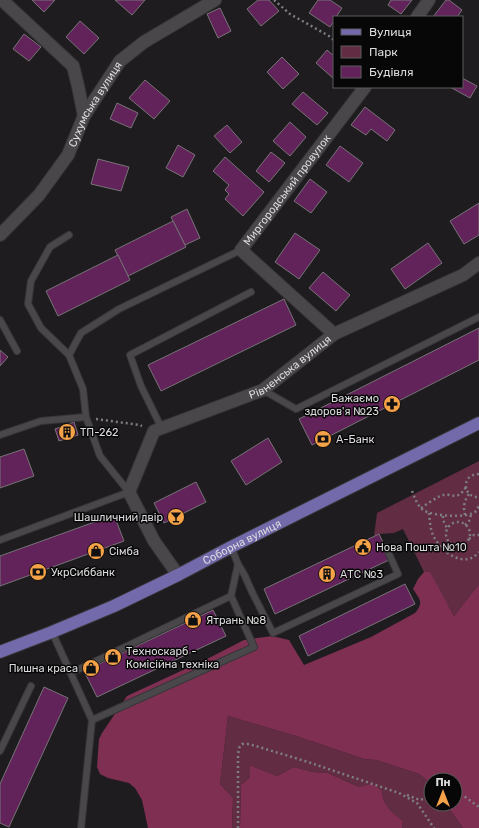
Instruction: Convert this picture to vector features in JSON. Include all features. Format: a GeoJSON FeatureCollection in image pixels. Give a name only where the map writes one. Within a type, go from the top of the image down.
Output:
{"type":"FeatureCollection","features":[{"type":"Feature","properties":{"kind":"main road","name":"Соборна вулиця"},"geometry":{"type":"LineString","coordinates":[[0,652],[114,606],[178,576],[231,547],[479,423]]}},
{"type":"Feature","properties":{"kind":"street","name":"Сухумська вулиця"},"geometry":{"type":"LineString","coordinates":[[0,236],[39,195],[68,154],[84,116],[120,62],[144,42],[215,0]]}},
{"type":"Feature","properties":{"kind":"street"},"geometry":{"type":"LineString","coordinates":[[418,16],[429,0]]}},
{"type":"Feature","properties":{"kind":"street"},"geometry":{"type":"LineString","coordinates":[[4,1],[73,66],[84,116]]}},
{"type":"Feature","properties":{"kind":"street","name":"Миргородський провулок"},"geometry":{"type":"LineString","coordinates":[[334,334],[241,250],[365,88]]}},
{"type":"Feature","properties":{"kind":"street","name":"Рівненська вулиця"},"geometry":{"type":"LineString","coordinates":[[158,430],[263,390],[334,334],[463,275],[479,263]]}},
{"type":"Feature","properties":{"kind":"street"},"geometry":{"type":"LineString","coordinates":[[158,430],[129,492],[154,541],[178,576]]}},
{"type":"Feature","properties":{"kind":"lane"},"geometry":{"type":"LineString","coordinates":[[0,540],[129,492],[100,456],[86,417],[83,389],[69,355],[41,328],[28,304],[31,281],[50,247],[69,235]]}},
{"type":"Feature","properties":{"kind":"lane"},"geometry":{"type":"LineString","coordinates":[[69,355],[81,333],[119,309],[241,250]]}},
{"type":"Feature","properties":{"kind":"lane"},"geometry":{"type":"LineString","coordinates":[[158,430],[130,356],[250,292]]}},
{"type":"Feature","properties":{"kind":"lane"},"geometry":{"type":"LineString","coordinates":[[263,390],[296,409],[479,317]]}},
{"type":"Feature","properties":{"kind":"lane"},"geometry":{"type":"LineString","coordinates":[[0,320],[17,351]]}},
{"type":"Feature","properties":{"kind":"lane"},"geometry":{"type":"LineString","coordinates":[[0,435],[41,421],[86,417]]}},
{"type":"Feature","properties":{"kind":"lane"},"geometry":{"type":"LineString","coordinates":[[231,547],[273,633],[398,574],[386,547]]}},
{"type":"Feature","properties":{"kind":"lane"},"geometry":{"type":"LineString","coordinates":[[92,720],[254,647],[231,596],[238,564]]}},
{"type":"Feature","properties":{"kind":"lane"},"geometry":{"type":"LineString","coordinates":[[71,673],[231,596]]}},
{"type":"Feature","properties":{"kind":"lane"},"geometry":{"type":"LineString","coordinates":[[52,632],[92,720],[81,828]]}},
{"type":"Feature","properties":{"kind":"lane"},"geometry":{"type":"LineString","coordinates":[[0,751],[31,686]]}},
{"type":"Feature","properties":{"kind":"path"},"geometry":{"type":"LineString","coordinates":[[274,0],[290,14],[333,39]]}},
{"type":"Feature","properties":{"kind":"path"},"geometry":{"type":"LineString","coordinates":[[86,417],[140,425],[158,430]]}},
{"type":"Feature","properties":{"kind":"path"},"geometry":{"type":"LineString","coordinates":[[421,508],[441,495],[460,495],[466,487],[469,478],[472,475],[479,474]]}},
{"type":"Feature","properties":{"kind":"path"},"geometry":{"type":"LineString","coordinates":[[466,487],[469,494],[479,497]]}},
{"type":"Feature","properties":{"kind":"path"},"geometry":{"type":"LineString","coordinates":[[412,491],[421,508],[429,513],[443,516],[466,515],[476,511],[479,506]]}},
{"type":"Feature","properties":{"kind":"path"},"geometry":{"type":"LineString","coordinates":[[466,515],[464,504],[469,494]]}},
{"type":"Feature","properties":{"kind":"path"},"geometry":{"type":"LineString","coordinates":[[429,513],[433,536],[441,548],[459,559],[469,559],[478,554]]}},
{"type":"Feature","properties":{"kind":"path"},"geometry":{"type":"LineString","coordinates":[[466,525],[470,520],[471,514]]}},
{"type":"Feature","properties":{"kind":"path"},"geometry":{"type":"LineString","coordinates":[[443,516],[443,520],[448,528]]}},
{"type":"Feature","properties":{"kind":"path"},"geometry":{"type":"LineString","coordinates":[[469,539],[469,531],[466,525],[457,522],[450,525],[448,528],[446,536],[447,539],[455,546],[459,546],[466,542],[474,535],[479,535]]}},
{"type":"Feature","properties":{"kind":"path"},"geometry":{"type":"LineString","coordinates":[[238,828],[238,755],[239,748],[242,744],[249,744],[305,761],[420,800],[423,799]]}},
{"type":"Feature","properties":{"kind":"path"},"geometry":{"type":"LineString","coordinates":[[399,793],[417,803],[434,828]]}},
{"type":"Feature","properties":{"kind":"path"},"geometry":{"type":"LineString","coordinates":[[463,796],[479,807]]}},
{"type":"Feature","properties":{"kind":"green space"},"geometry":{"type":"Polygon","coordinates":[[[479,461],[479,584],[454,616],[430,573],[424,572],[403,529],[394,533],[379,534],[374,536],[377,513],[479,461]]]}},
{"type":"Feature","properties":{"kind":"green space"},"geometry":{"type":"Polygon","coordinates":[[[228,716],[296,736],[364,759],[376,760],[419,774],[423,777],[423,812],[452,812],[463,828],[403,828],[403,821],[386,805],[382,791],[359,787],[328,773],[313,772],[294,767],[277,776],[250,765],[250,777],[241,785],[240,828],[232,828],[233,798],[220,784],[228,716]]]}},
{"type":"Feature","properties":{"kind":"shaded area"},"geometry":{"type":"Polygon","coordinates":[[[424,572],[430,572],[454,616],[479,584],[479,828],[463,828],[452,812],[463,812],[463,772],[423,772],[423,777],[419,774],[376,760],[364,759],[296,736],[228,716],[220,784],[233,798],[232,828],[148,828],[142,800],[135,788],[129,783],[108,778],[100,774],[97,767],[99,739],[127,696],[244,640],[272,636],[289,640],[304,665],[371,637],[415,613],[420,601],[413,589],[418,579],[424,572]]]}},
{"type":"Feature","properties":{"kind":"shaded area"},"geometry":{"type":"Polygon","coordinates":[[[250,765],[277,776],[294,767],[313,772],[328,773],[359,787],[372,784],[382,791],[386,805],[403,821],[403,828],[240,828],[241,785],[250,777],[250,765]]]}},
{"type":"Feature","properties":{"kind":"building"},"geometry":{"type":"Polygon","coordinates":[[[32,0],[55,0],[44,12],[32,0]]]}},
{"type":"Feature","properties":{"kind":"building"},"geometry":{"type":"Polygon","coordinates":[[[115,0],[145,0],[132,15],[115,0]]]}},
{"type":"Feature","properties":{"kind":"building"},"geometry":{"type":"Polygon","coordinates":[[[258,0],[269,0],[279,11],[261,26],[247,9],[258,0]]]}},
{"type":"Feature","properties":{"kind":"building"},"geometry":{"type":"Polygon","coordinates":[[[318,0],[330,0],[342,8],[337,16],[333,16],[333,22],[330,27],[309,13],[318,0]]]}},
{"type":"Feature","properties":{"kind":"building"},"geometry":{"type":"Polygon","coordinates":[[[391,0],[412,0],[401,14],[388,5],[391,0]]]}},
{"type":"Feature","properties":{"kind":"building"},"geometry":{"type":"Polygon","coordinates":[[[446,0],[449,0],[462,10],[458,16],[434,16],[446,0]]]}},
{"type":"Feature","properties":{"kind":"building"},"geometry":{"type":"Polygon","coordinates":[[[220,8],[231,31],[218,38],[207,14],[220,8]]]}},
{"type":"Feature","properties":{"kind":"building"},"geometry":{"type":"Polygon","coordinates":[[[80,21],[99,38],[84,54],[66,37],[80,21]]]}},
{"type":"Feature","properties":{"kind":"building"},"geometry":{"type":"Polygon","coordinates":[[[24,34],[41,47],[29,61],[13,49],[24,34]]]}},
{"type":"Feature","properties":{"kind":"building"},"geometry":{"type":"Polygon","coordinates":[[[327,50],[333,55],[333,78],[316,63],[327,50]]]}},
{"type":"Feature","properties":{"kind":"building"},"geometry":{"type":"Polygon","coordinates":[[[282,57],[299,74],[283,89],[267,72],[282,57]]]}},
{"type":"Feature","properties":{"kind":"building"},"geometry":{"type":"Polygon","coordinates":[[[463,79],[477,86],[470,98],[452,88],[463,88],[463,79]]]}},
{"type":"Feature","properties":{"kind":"building"},"geometry":{"type":"Polygon","coordinates":[[[145,80],[170,101],[154,119],[129,98],[145,80]]]}},
{"type":"Feature","properties":{"kind":"building"},"geometry":{"type":"Polygon","coordinates":[[[303,92],[328,113],[317,125],[292,104],[303,92]]]}},
{"type":"Feature","properties":{"kind":"building"},"geometry":{"type":"Polygon","coordinates":[[[117,103],[138,113],[131,128],[110,119],[117,103]]]}},
{"type":"Feature","properties":{"kind":"building"},"geometry":{"type":"Polygon","coordinates":[[[365,107],[395,130],[387,141],[371,129],[366,135],[351,125],[365,107]]]}},
{"type":"Feature","properties":{"kind":"building"},"geometry":{"type":"Polygon","coordinates":[[[290,122],[306,137],[290,156],[273,141],[290,122]]]}},
{"type":"Feature","properties":{"kind":"building"},"geometry":{"type":"Polygon","coordinates":[[[227,125],[242,142],[230,153],[214,136],[227,125]]]}},
{"type":"Feature","properties":{"kind":"building"},"geometry":{"type":"Polygon","coordinates":[[[178,145],[195,155],[183,177],[166,168],[178,145]]]}},
{"type":"Feature","properties":{"kind":"building"},"geometry":{"type":"Polygon","coordinates":[[[340,146],[363,163],[349,182],[326,165],[340,146]]]}},
{"type":"Feature","properties":{"kind":"building"},"geometry":{"type":"Polygon","coordinates":[[[271,152],[285,163],[269,182],[256,171],[271,152]]]}},
{"type":"Feature","properties":{"kind":"building"},"geometry":{"type":"Polygon","coordinates":[[[225,157],[264,192],[243,216],[225,199],[229,194],[225,190],[229,185],[213,171],[225,157]]]}},
{"type":"Feature","properties":{"kind":"building"},"geometry":{"type":"Polygon","coordinates":[[[98,159],[129,167],[121,191],[91,184],[98,159]]]}},
{"type":"Feature","properties":{"kind":"building"},"geometry":{"type":"Polygon","coordinates":[[[310,179],[327,192],[311,213],[294,201],[310,179]]]}},
{"type":"Feature","properties":{"kind":"building"},"geometry":{"type":"Polygon","coordinates":[[[479,203],[479,235],[464,244],[450,221],[479,203]]]}},
{"type":"Feature","properties":{"kind":"building"},"geometry":{"type":"Polygon","coordinates":[[[187,209],[200,238],[185,245],[171,217],[187,209]]]}},
{"type":"Feature","properties":{"kind":"building"},"geometry":{"type":"Polygon","coordinates":[[[173,221],[186,247],[128,276],[115,250],[173,221]]]}},
{"type":"Feature","properties":{"kind":"building"},"geometry":{"type":"Polygon","coordinates":[[[295,233],[320,250],[299,279],[275,262],[295,233]]]}},
{"type":"Feature","properties":{"kind":"building"},"geometry":{"type":"Polygon","coordinates":[[[428,243],[442,263],[405,289],[391,269],[428,243]]]}},
{"type":"Feature","properties":{"kind":"building"},"geometry":{"type":"Polygon","coordinates":[[[118,255],[130,280],[58,316],[46,291],[118,255]]]}},
{"type":"Feature","properties":{"kind":"building"},"geometry":{"type":"Polygon","coordinates":[[[323,272],[350,295],[336,311],[309,288],[323,272]]]}},
{"type":"Feature","properties":{"kind":"building"},"geometry":{"type":"Polygon","coordinates":[[[284,299],[296,325],[161,391],[148,365],[284,299]]]}},
{"type":"Feature","properties":{"kind":"building"},"geometry":{"type":"Polygon","coordinates":[[[479,328],[479,360],[312,445],[299,419],[479,328]]]}},
{"type":"Feature","properties":{"kind":"building"},"geometry":{"type":"Polygon","coordinates":[[[0,350],[8,357],[0,366],[0,350]]]}},
{"type":"Feature","properties":{"kind":"building","name":"ТП-262"},"geometry":{"type":"Polygon","coordinates":[[[74,422],[78,435],[59,441],[55,429],[74,422]]]}},
{"type":"Feature","properties":{"kind":"building"},"geometry":{"type":"Polygon","coordinates":[[[268,438],[282,462],[246,485],[231,461],[268,438]]]}},
{"type":"Feature","properties":{"kind":"building"},"geometry":{"type":"Polygon","coordinates":[[[24,449],[34,476],[0,488],[0,457],[24,449]]]}},
{"type":"Feature","properties":{"kind":"building"},"geometry":{"type":"Polygon","coordinates":[[[196,482],[206,502],[164,523],[154,503],[196,482]]]}},
{"type":"Feature","properties":{"kind":"building"},"geometry":{"type":"Polygon","coordinates":[[[114,515],[124,541],[0,586],[0,556],[114,515]]]}},
{"type":"Feature","properties":{"kind":"building","name":"АТС №3"},"geometry":{"type":"Polygon","coordinates":[[[379,534],[391,559],[275,614],[264,589],[379,534]]]}},
{"type":"Feature","properties":{"kind":"building"},"geometry":{"type":"Polygon","coordinates":[[[405,584],[415,604],[308,656],[299,636],[405,584]]]}},
{"type":"Feature","properties":{"kind":"building"},"geometry":{"type":"Polygon","coordinates":[[[213,610],[226,636],[97,697],[84,671],[213,610]]]}},
{"type":"Feature","properties":{"kind":"building"},"geometry":{"type":"Polygon","coordinates":[[[44,687],[68,698],[9,827],[0,823],[0,784],[44,687]]]}},
{"type":"Feature","properties":{"kind":"place","name":"Бажаємо здоров'я №23"},"geometry":{"type":"Point","coordinates":[392,404]}},
{"type":"Feature","properties":{"kind":"place","name":"ТП-262"},"geometry":{"type":"Point","coordinates":[67,432]}},
{"type":"Feature","properties":{"kind":"place","name":"А-Банк"},"geometry":{"type":"Point","coordinates":[323,439]}},
{"type":"Feature","properties":{"kind":"place","name":"Шашличний двір"},"geometry":{"type":"Point","coordinates":[176,517]}},
{"type":"Feature","properties":{"kind":"place","name":"Нова Пошта №10"},"geometry":{"type":"Point","coordinates":[363,547]}},
{"type":"Feature","properties":{"kind":"place","name":"Сімба"},"geometry":{"type":"Point","coordinates":[96,551]}},
{"type":"Feature","properties":{"kind":"place","name":"УкрСиббанк"},"geometry":{"type":"Point","coordinates":[38,572]}},
{"type":"Feature","properties":{"kind":"place","name":"АТС №3"},"geometry":{"type":"Point","coordinates":[327,574]}},
{"type":"Feature","properties":{"kind":"place","name":"Ятрань №8"},"geometry":{"type":"Point","coordinates":[193,620]}},
{"type":"Feature","properties":{"kind":"place","name":"Техноскарб - Комісійна техніка"},"geometry":{"type":"Point","coordinates":[113,657]}},
{"type":"Feature","properties":{"kind":"place","name":"Пишна краса"},"geometry":{"type":"Point","coordinates":[91,668]}}]}
